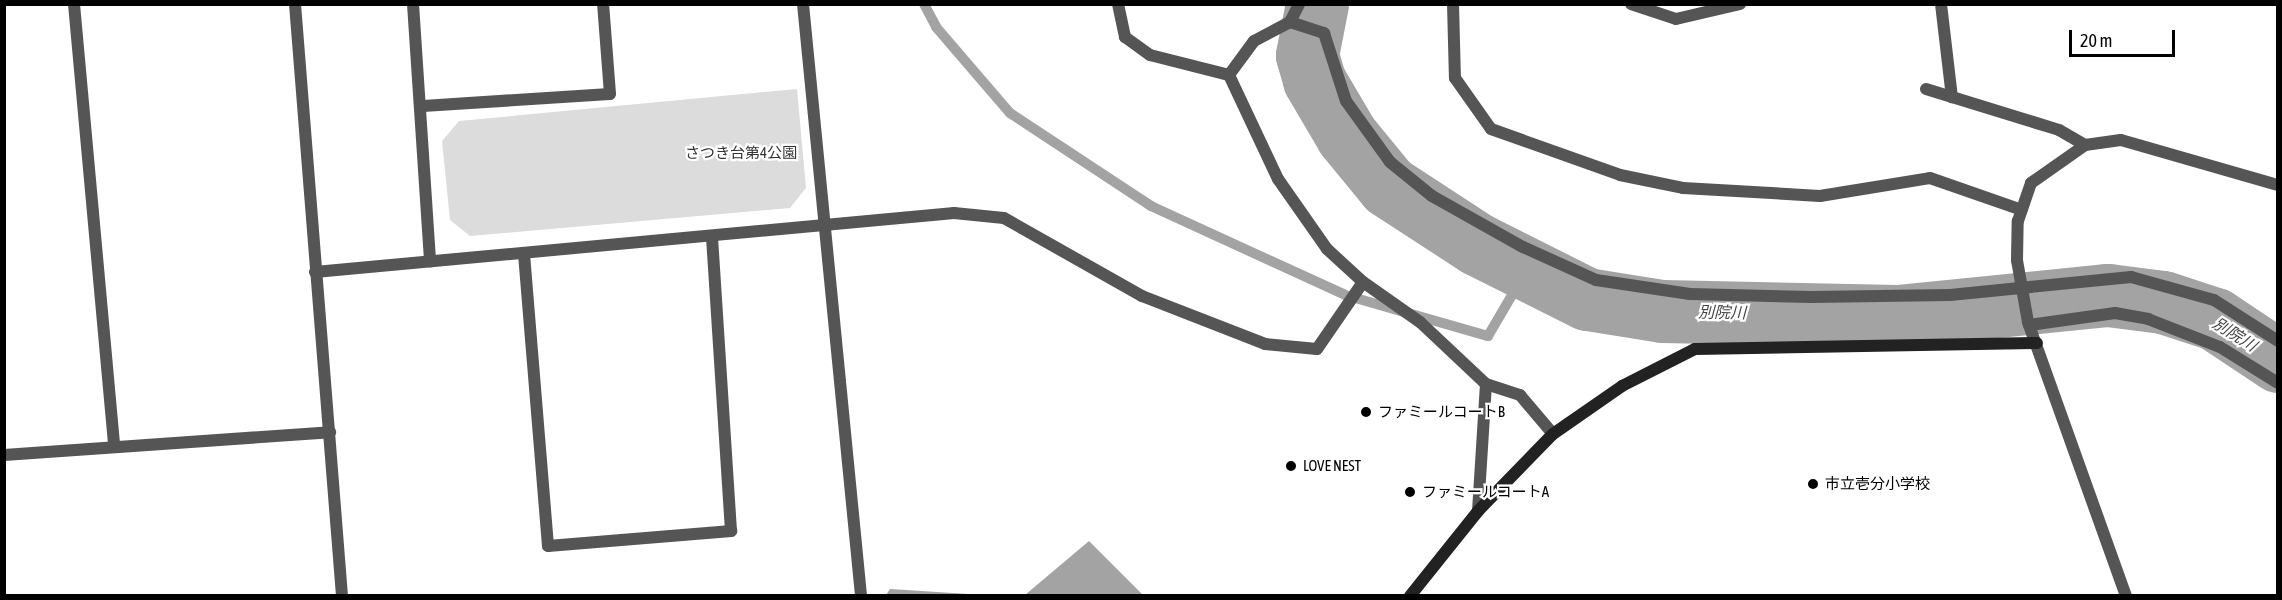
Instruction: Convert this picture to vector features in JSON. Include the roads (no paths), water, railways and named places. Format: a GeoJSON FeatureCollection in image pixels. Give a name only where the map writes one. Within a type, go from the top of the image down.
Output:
{"type":"FeatureCollection","features":[{"type":"Feature","properties":{"kind":"street"},"geometry":{"type":"LineString","coordinates":[[74,4],[114,446]]}},
{"type":"Feature","properties":{"kind":"street"},"geometry":{"type":"LineString","coordinates":[[296,4],[315,272],[342,596]]}},
{"type":"Feature","properties":{"kind":"street"},"geometry":{"type":"LineString","coordinates":[[413,4],[423,106],[430,261]]}},
{"type":"Feature","properties":{"kind":"street"},"geometry":{"type":"LineString","coordinates":[[423,106],[610,94],[603,4]]}},
{"type":"Feature","properties":{"kind":"street"},"geometry":{"type":"LineString","coordinates":[[803,4],[822,226],[861,596]]}},
{"type":"Feature","properties":{"kind":"street"},"geometry":{"type":"LineString","coordinates":[[1118,4],[1125,37],[1150,55],[1229,75]]}},
{"type":"Feature","properties":{"kind":"street"},"geometry":{"type":"LineString","coordinates":[[1229,75],[1254,41],[1290,22],[1299,4]]}},
{"type":"Feature","properties":{"kind":"street"},"geometry":{"type":"LineString","coordinates":[[1453,4],[1455,78],[1491,129],[1620,175],[1683,188],[1820,196],[1930,178],[2022,210]]}},
{"type":"Feature","properties":{"kind":"street"},"geometry":{"type":"LineString","coordinates":[[1630,4],[1676,19],[1740,4]]}},
{"type":"Feature","properties":{"kind":"street"},"geometry":{"type":"LineString","coordinates":[[1941,4],[1952,97]]}},
{"type":"Feature","properties":{"kind":"street"},"geometry":{"type":"LineString","coordinates":[[1290,22],[1324,33],[1346,101],[1390,162],[1432,196],[1523,247],[1596,280],[1690,294],[1811,297],[1950,295],[2021,285],[2131,277],[2214,300],[2277,341]]}},
{"type":"Feature","properties":{"kind":"street"},"geometry":{"type":"LineString","coordinates":[[1229,75],[1278,179],[1327,249],[1363,282],[1420,322],[1486,384],[1520,395],[1553,434]]}},
{"type":"Feature","properties":{"kind":"street"},"geometry":{"type":"LineString","coordinates":[[1926,89],[2059,129],[2085,145]]}},
{"type":"Feature","properties":{"kind":"street"},"geometry":{"type":"LineString","coordinates":[[2126,596],[2029,323],[2017,260],[2022,210],[2031,183],[2085,145],[2121,140],[2277,185]]}},
{"type":"Feature","properties":{"kind":"street"},"geometry":{"type":"LineString","coordinates":[[315,272],[954,213],[1004,218],[1142,296],[1265,344],[1317,349],[1363,282]]}},
{"type":"Feature","properties":{"kind":"street"},"geometry":{"type":"LineString","coordinates":[[524,254],[548,546],[720,532],[731,531],[712,237]]}},
{"type":"Feature","properties":{"kind":"street"},"geometry":{"type":"LineString","coordinates":[[2029,323],[2115,313],[2148,320],[2220,347],[2277,383]]}},
{"type":"Feature","properties":{"kind":"street"},"geometry":{"type":"LineString","coordinates":[[1410,596],[1478,511],[1553,434],[1622,386],[1695,349],[2037,343]]}},
{"type":"Feature","properties":{"kind":"street"},"geometry":{"type":"LineString","coordinates":[[1478,511],[1486,384]]}},
{"type":"Feature","properties":{"kind":"street"},"geometry":{"type":"LineString","coordinates":[[4,455],[330,432]]}},
{"type":"Feature","properties":{"kind":"waterway"},"geometry":{"type":"LineString","coordinates":[[924,4],[936,27],[1010,113],[1151,206],[1345,295],[1488,336],[1529,266]]}},
{"type":"Feature","properties":{"kind":"waterway","name":"別院川"},"geometry":{"type":"LineString","coordinates":[[1317,4],[1307,55],[1314,80],[1347,136],[1388,186],[1477,244],[1587,299],[1662,311],[1897,316],[2108,295],[2163,302],[2215,319],[2278,361]]}},
{"type":"Feature","properties":{"kind":"place","name":"ファミールコートB"},"geometry":{"type":"Point","coordinates":[1366,412]}},
{"type":"Feature","properties":{"kind":"place","name":"LOVE NEST"},"geometry":{"type":"Point","coordinates":[1291,466]}},
{"type":"Feature","properties":{"kind":"place","name":"市立壱分小学校"},"geometry":{"type":"Point","coordinates":[1813,484]}},
{"type":"Feature","properties":{"kind":"place","name":"ファミールコートA"},"geometry":{"type":"Point","coordinates":[1410,492]}},
{"type":"Feature","properties":{"kind":"park label","name":"さつき台第4公園"},"geometry":{"type":"Point","coordinates":[741,153]}}]}
